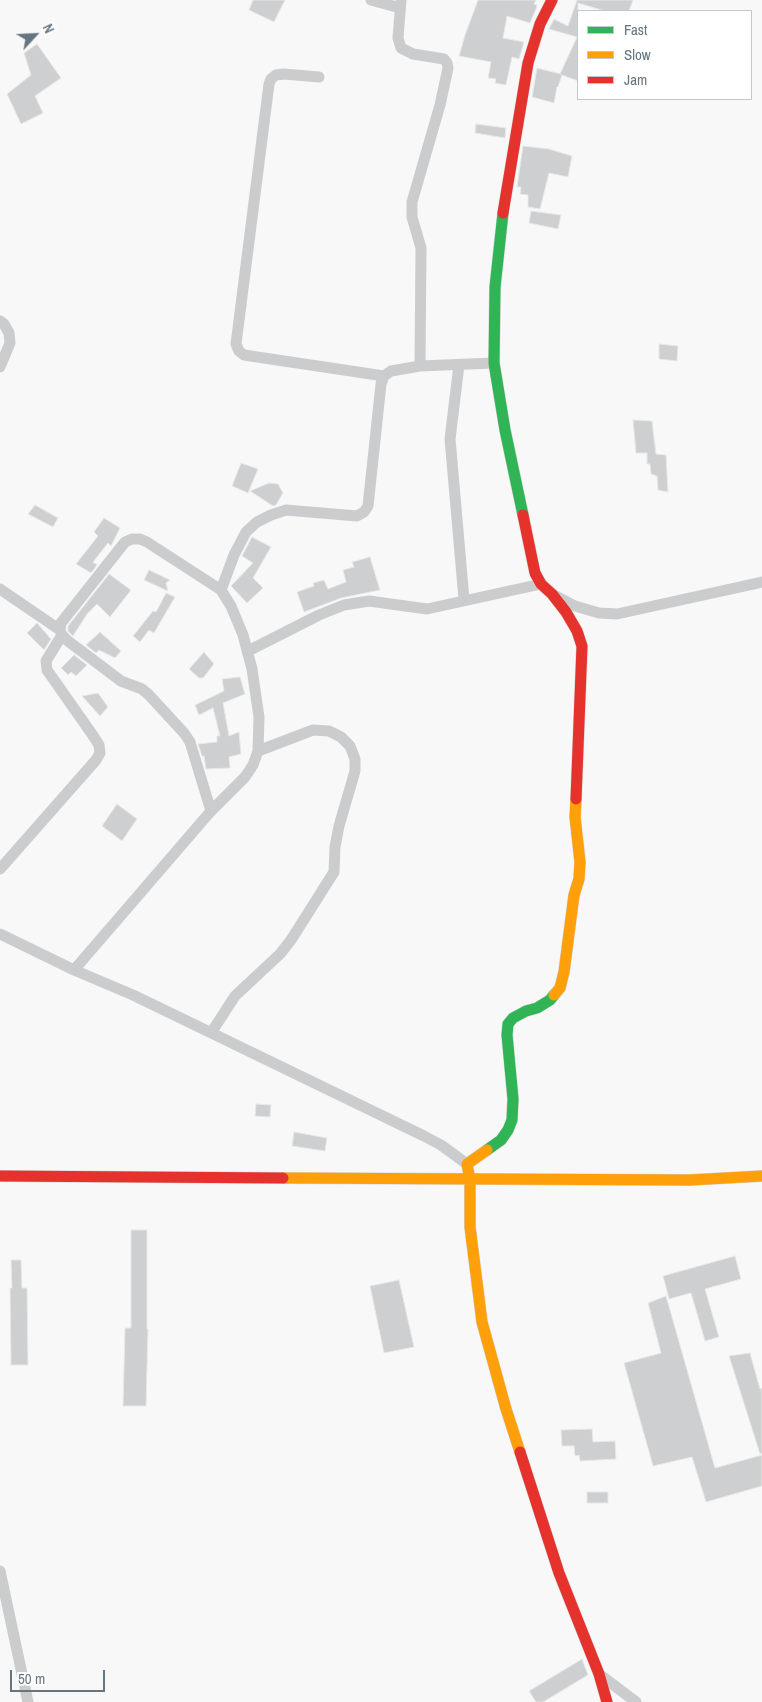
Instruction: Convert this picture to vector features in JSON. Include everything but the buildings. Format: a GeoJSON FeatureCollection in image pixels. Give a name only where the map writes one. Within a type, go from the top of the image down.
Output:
{"type":"FeatureCollection","features":[{"type":"Feature","properties":{"kind":"street"},"geometry":{"type":"LineString","coordinates":[[371,0],[401,4],[398,38],[401,48],[413,54],[444,59],[448,68],[440,105],[412,202],[412,217],[421,248],[420,366]]}},
{"type":"Feature","properties":{"kind":"street"},"geometry":{"type":"LineString","coordinates":[[467,1164],[501,1140],[512,1120],[514,1099],[507,1035],[508,1024],[513,1018],[537,1008],[550,1000],[560,988],[564,972],[574,895],[579,879],[580,862],[575,818],[582,646],[577,631],[552,594],[541,584],[535,573],[505,430],[494,363],[495,287],[504,193],[528,63],[540,24],[552,0]]}},
{"type":"Feature","properties":{"kind":"street"},"geometry":{"type":"LineString","coordinates":[[319,77],[276,75],[268,84],[236,344],[239,351],[244,354],[384,376]]}},
{"type":"Feature","properties":{"kind":"street"},"geometry":{"type":"LineString","coordinates":[[0,321],[4,324],[9,334],[10,343],[0,367]]}},
{"type":"Feature","properties":{"kind":"street"},"geometry":{"type":"LineString","coordinates":[[221,590],[234,555],[246,532],[257,522],[286,510],[357,516],[364,512],[368,506],[381,384],[384,376],[391,371],[420,366],[494,363]]}},
{"type":"Feature","properties":{"kind":"street"},"geometry":{"type":"LineString","coordinates":[[459,365],[450,439],[464,600]]}},
{"type":"Feature","properties":{"kind":"street"},"geometry":{"type":"LineString","coordinates":[[0,870],[96,760],[100,753],[99,745],[94,737],[47,670],[46,661],[61,633],[60,623],[125,542],[132,539],[140,539],[147,542],[221,590],[231,606],[248,651],[259,717],[258,751],[253,765],[245,776],[211,811],[74,970]]}},
{"type":"Feature","properties":{"kind":"street"},"geometry":{"type":"LineString","coordinates":[[552,594],[575,606],[599,613],[617,614],[762,582]]}},
{"type":"Feature","properties":{"kind":"street"},"geometry":{"type":"LineString","coordinates":[[248,651],[319,615],[344,605],[369,601],[427,608],[541,584]]}},
{"type":"Feature","properties":{"kind":"street"},"geometry":{"type":"LineString","coordinates":[[0,589],[61,633],[121,681],[142,689],[184,733],[190,742],[211,811]]}},
{"type":"Feature","properties":{"kind":"street"},"geometry":{"type":"LineString","coordinates":[[211,1033],[235,996],[280,954],[291,940],[334,872],[335,847],[339,826],[355,771],[355,759],[350,746],[341,737],[328,731],[313,730],[258,751]]}},
{"type":"Feature","properties":{"kind":"street"},"geometry":{"type":"LineString","coordinates":[[0,934],[74,970],[133,995],[424,1136],[441,1145],[467,1164],[470,1180],[470,1226],[482,1322],[506,1409],[559,1573],[599,1674],[606,1702]]}},
{"type":"Feature","properties":{"kind":"street"},"geometry":{"type":"LineString","coordinates":[[0,1176],[690,1180],[762,1176]]}},
{"type":"Feature","properties":{"kind":"street"},"geometry":{"type":"LineString","coordinates":[[0,1571],[28,1702]]}},
{"type":"Feature","properties":{"kind":"street"},"geometry":{"type":"LineString","coordinates":[[599,1674],[636,1702]]}},
{"type":"Feature","properties":{"kind":"traffic: fast"},"geometry":{"type":"LineString","coordinates":[[503,213],[495,287],[494,363],[505,430],[523,515]]}},
{"type":"Feature","properties":{"kind":"traffic: fast"},"geometry":{"type":"LineString","coordinates":[[487,1150],[501,1140],[512,1120],[513,1099],[507,1035],[508,1024],[513,1018],[537,1008],[550,1000],[554,995]]}},
{"type":"Feature","properties":{"kind":"traffic: slow"},"geometry":{"type":"LineString","coordinates":[[554,995],[560,988],[564,972],[574,895],[579,879],[580,862],[575,817],[576,799]]}},
{"type":"Feature","properties":{"kind":"traffic: slow"},"geometry":{"type":"LineString","coordinates":[[487,1150],[467,1164],[470,1180],[470,1227],[482,1322],[520,1452]]}},
{"type":"Feature","properties":{"kind":"traffic: slow"},"geometry":{"type":"LineString","coordinates":[[283,1178],[690,1180],[762,1176]]}},
{"type":"Feature","properties":{"kind":"traffic: jam"},"geometry":{"type":"LineString","coordinates":[[503,213],[528,63],[540,24],[552,0]]}},
{"type":"Feature","properties":{"kind":"traffic: jam"},"geometry":{"type":"LineString","coordinates":[[523,515],[535,573],[541,584],[552,594],[566,612],[577,631],[582,646],[576,799]]}},
{"type":"Feature","properties":{"kind":"traffic: jam"},"geometry":{"type":"LineString","coordinates":[[0,1176],[283,1178]]}},
{"type":"Feature","properties":{"kind":"traffic: jam"},"geometry":{"type":"LineString","coordinates":[[520,1452],[559,1573],[599,1674],[607,1702]]}}]}
